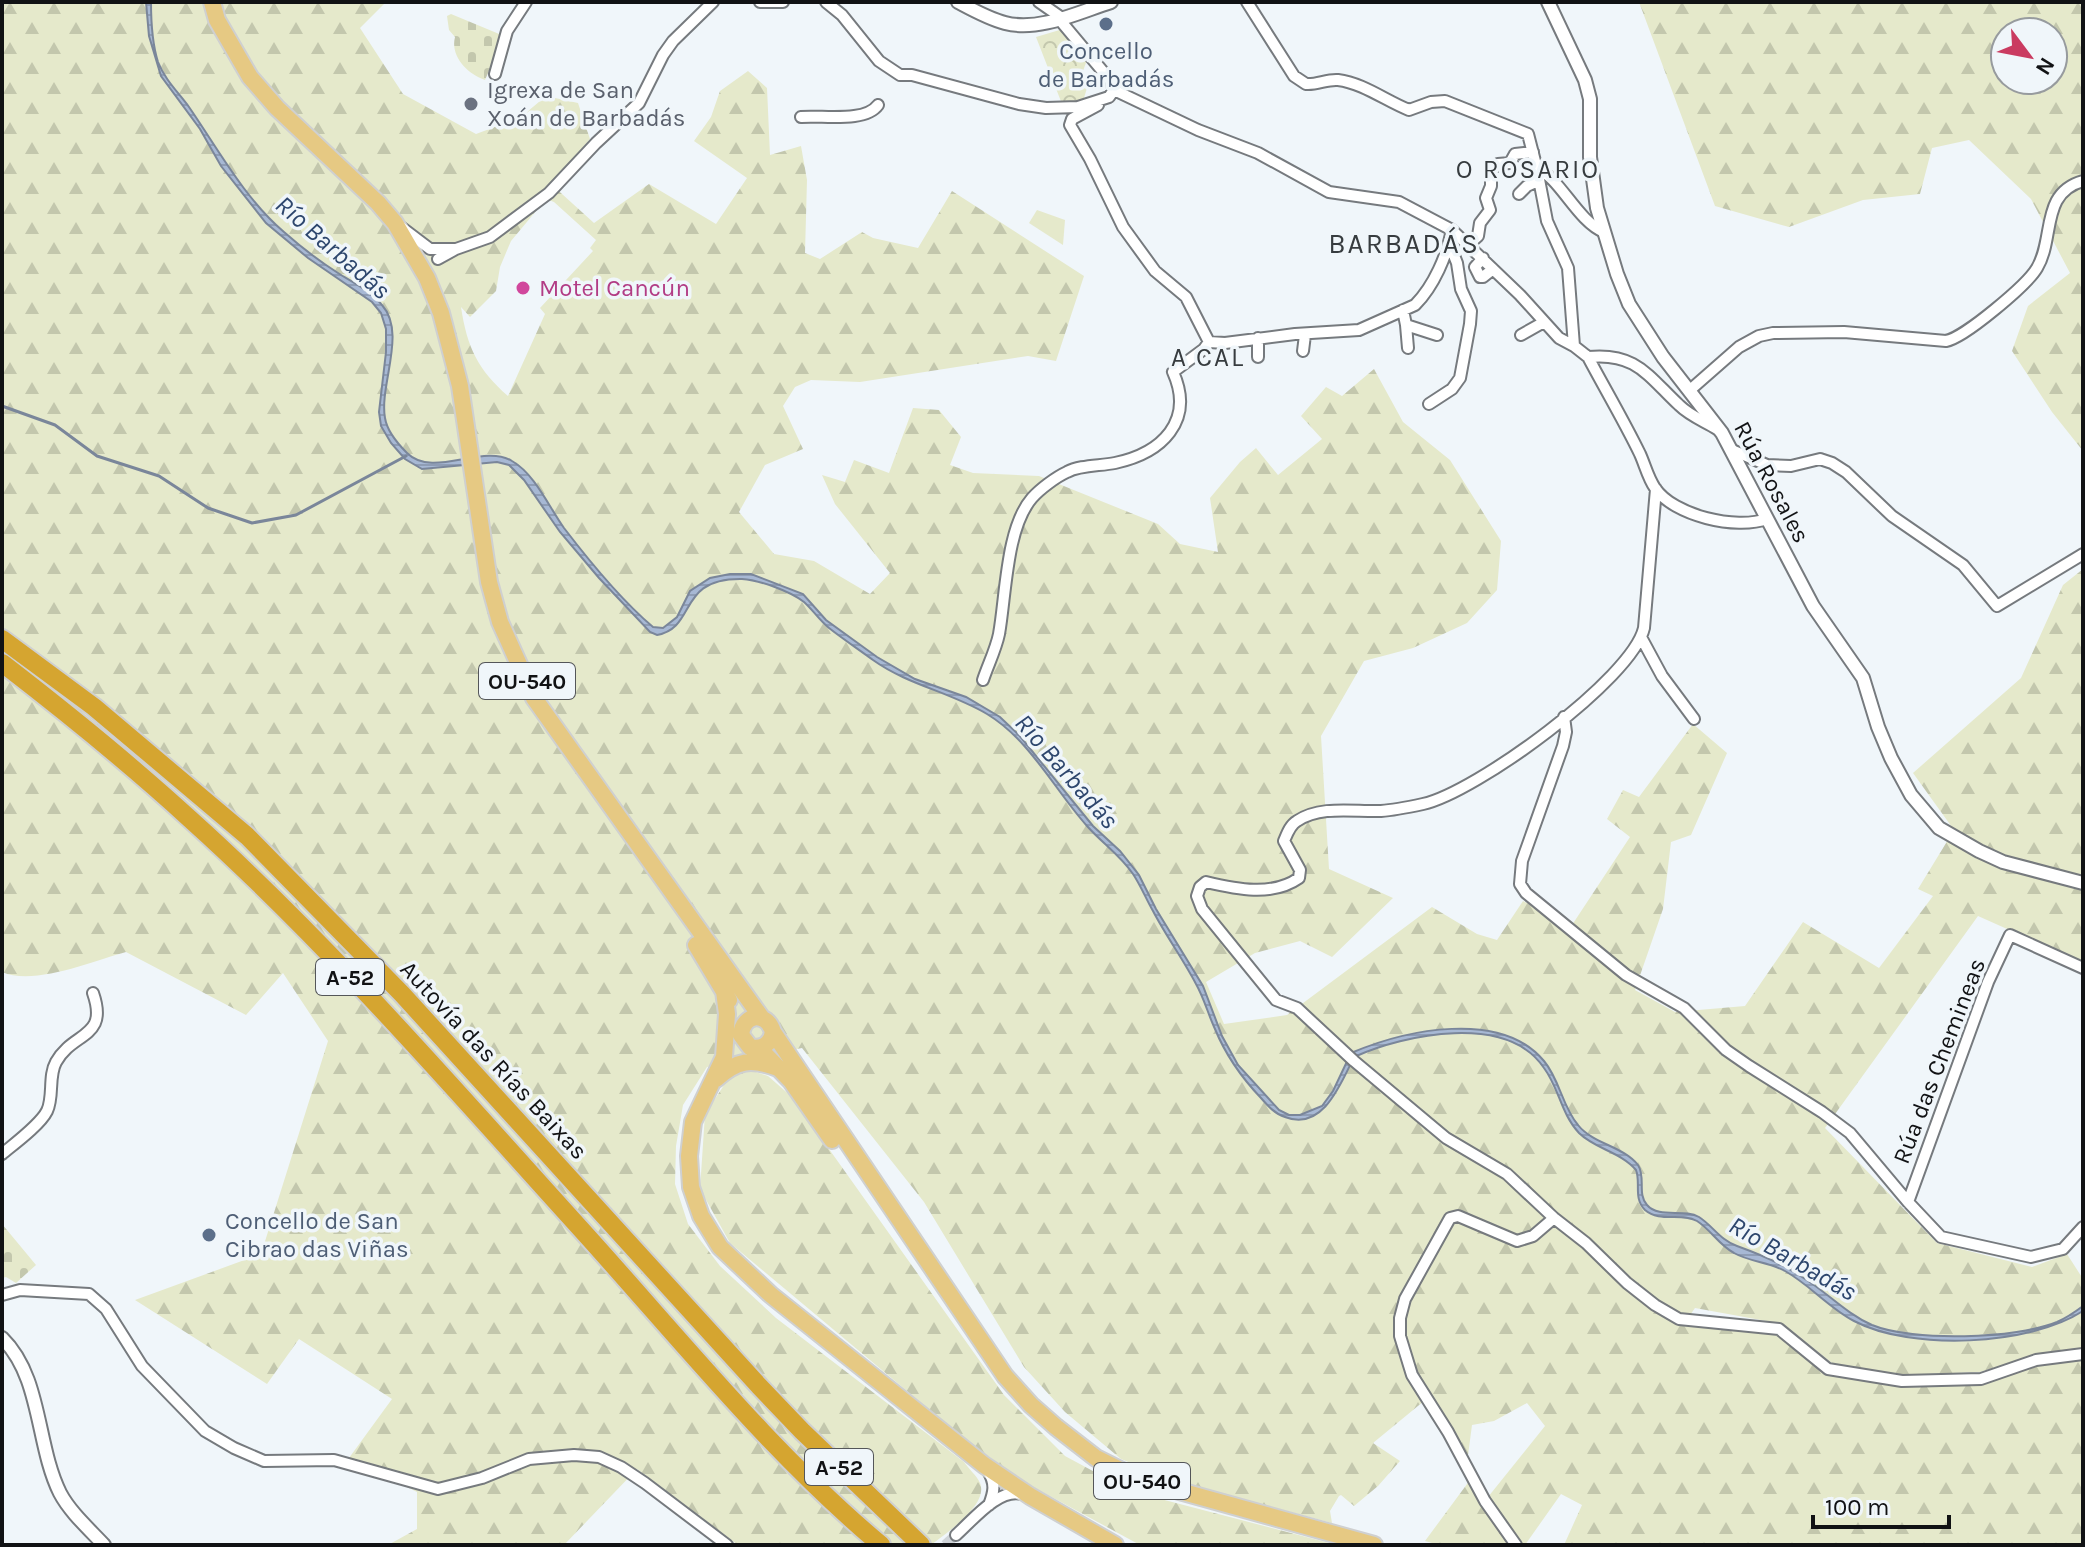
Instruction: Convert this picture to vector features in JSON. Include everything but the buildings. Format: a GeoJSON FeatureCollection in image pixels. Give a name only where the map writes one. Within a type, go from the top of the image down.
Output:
{"type":"FeatureCollection","features":[{"type":"Feature","properties":{"kind":"highway","name":"Autovía das Rías Baixas"},"geometry":{"type":"LineString","coordinates":[[2,639],[94,707],[247,836],[402,994],[802,1431],[921,1545]]}},
{"type":"Feature","properties":{"kind":"highway","name":"Autovía das Rías Baixas"},"geometry":{"type":"LineString","coordinates":[[2,663],[89,731],[192,820],[258,883],[387,1015],[757,1426],[835,1507],[881,1545]]}},
{"type":"Feature","properties":{"kind":"highway"},"geometry":{"type":"LineString","coordinates":[[721,1343],[839,1457],[938,1545]]}},
{"type":"Feature","properties":{"kind":"main road","name":"OU-540"},"geometry":{"type":"LineString","coordinates":[[212,2],[217,20],[250,77],[277,108],[378,203],[422,251],[427,278],[441,313],[460,386],[466,444],[489,582],[500,622],[534,698],[761,1017]]}},
{"type":"Feature","properties":{"kind":"main road"},"geometry":{"type":"LineString","coordinates":[[622,824],[656,886],[715,973],[742,1027],[743,1040],[791,1081],[929,1277],[967,1320]]}},
{"type":"Feature","properties":{"kind":"main road"},"geometry":{"type":"LineString","coordinates":[[724,991],[727,1062]]}},
{"type":"Feature","properties":{"kind":"main road"},"geometry":{"type":"LineString","coordinates":[[727,1062],[769,1042],[773,1032],[770,1022],[761,1017],[750,1017],[742,1027],[727,1062],[711,1082],[693,1122],[689,1156],[691,1187],[701,1216],[720,1247],[771,1295],[984,1465],[1030,1496],[1115,1545]]}},
{"type":"Feature","properties":{"kind":"main road","name":"OU-540"},"geometry":{"type":"LineString","coordinates":[[773,1032],[1005,1376],[1031,1405],[1096,1458],[1140,1480],[1374,1545]]}},
{"type":"Feature","properties":{"kind":"main road"},"geometry":{"type":"LineString","coordinates":[[727,1062],[763,1063],[780,1069]]}},
{"type":"Feature","properties":{"kind":"street"},"geometry":{"type":"LineString","coordinates":[[495,74],[507,31],[526,2]]}},
{"type":"Feature","properties":{"kind":"street"},"geometry":{"type":"LineString","coordinates":[[427,278],[438,259],[490,237],[549,193],[639,103],[673,41],[713,2]]}},
{"type":"Feature","properties":{"kind":"street"},"geometry":{"type":"LineString","coordinates":[[760,2],[783,2]]}},
{"type":"Feature","properties":{"kind":"street"},"geometry":{"type":"LineString","coordinates":[[826,2],[848,22],[879,61],[896,74],[1046,108],[1078,107],[1112,93],[1258,153],[1329,192],[1399,202],[1452,230],[1559,338],[1588,357],[1656,489],[1679,509],[1691,513],[1738,524],[1767,519]]}},
{"type":"Feature","properties":{"kind":"street"},"geometry":{"type":"LineString","coordinates":[[958,2],[1002,23],[1015,25],[1060,19],[1111,2]]}},
{"type":"Feature","properties":{"kind":"street"},"geometry":{"type":"LineString","coordinates":[[1039,2],[1060,19],[1110,80],[1112,93]]}},
{"type":"Feature","properties":{"kind":"street"},"geometry":{"type":"LineString","coordinates":[[1247,2],[1294,76],[1301,82],[1311,85],[1343,81],[1409,110],[1431,102],[1445,101],[1528,134],[1547,221],[1568,268],[1574,346]]}},
{"type":"Feature","properties":{"kind":"street","name":"Rúa Rosales"},"geometry":{"type":"LineString","coordinates":[[1548,2],[1585,80],[1590,99],[1592,182],[1617,274],[1636,317],[1732,450],[1813,606],[1863,678],[1891,758],[1924,813],[1939,828],[1979,851],[2028,869],[2083,883]]}},
{"type":"Feature","properties":{"kind":"street"},"geometry":{"type":"LineString","coordinates":[[1112,93],[1072,119],[1070,125],[1123,227],[1155,271],[1186,297],[1209,342]]}},
{"type":"Feature","properties":{"kind":"street"},"geometry":{"type":"LineString","coordinates":[[801,117],[823,115],[845,118],[870,113],[878,105]]}},
{"type":"Feature","properties":{"kind":"street"},"geometry":{"type":"LineString","coordinates":[[1469,244],[1478,236],[1480,223],[1490,210],[1486,198],[1491,186],[1491,170],[1498,164],[1510,163],[1515,154],[1533,152]]}},
{"type":"Feature","properties":{"kind":"street"},"geometry":{"type":"LineString","coordinates":[[1519,194],[1538,175],[1547,173],[1563,195],[1595,228],[1604,232]]}},
{"type":"Feature","properties":{"kind":"street"},"geometry":{"type":"LineString","coordinates":[[1690,390],[1725,357],[1759,336],[1844,332],[1946,341],[1962,335],[2037,268],[2055,201],[2065,190],[2083,181]]}},
{"type":"Feature","properties":{"kind":"street"},"geometry":{"type":"LineString","coordinates":[[1209,342],[1359,330],[1403,310],[1422,298],[1449,243],[1452,230]]}},
{"type":"Feature","properties":{"kind":"street"},"geometry":{"type":"LineString","coordinates":[[1429,404],[1452,389],[1460,378],[1470,324],[1471,311],[1461,289],[1449,243]]}},
{"type":"Feature","properties":{"kind":"street"},"geometry":{"type":"LineString","coordinates":[[422,251],[456,249]]}},
{"type":"Feature","properties":{"kind":"street"},"geometry":{"type":"LineString","coordinates":[[422,251],[438,259]]}},
{"type":"Feature","properties":{"kind":"street"},"geometry":{"type":"LineString","coordinates":[[1403,310],[1408,348]]}},
{"type":"Feature","properties":{"kind":"street"},"geometry":{"type":"LineString","coordinates":[[1521,335],[1544,322]]}},
{"type":"Feature","properties":{"kind":"street"},"geometry":{"type":"LineString","coordinates":[[1406,325],[1437,335]]}},
{"type":"Feature","properties":{"kind":"street"},"geometry":{"type":"LineString","coordinates":[[1303,351],[1305,335]]}},
{"type":"Feature","properties":{"kind":"street"},"geometry":{"type":"LineString","coordinates":[[1258,338],[1258,357]]}},
{"type":"Feature","properties":{"kind":"street"},"geometry":{"type":"LineString","coordinates":[[983,680],[998,638],[1017,527],[1032,498],[1068,471],[1118,462],[1155,447],[1172,429],[1180,414],[1179,389],[1173,372],[1209,342]]}},
{"type":"Feature","properties":{"kind":"street"},"geometry":{"type":"LineString","coordinates":[[1588,357],[1610,357],[1638,365],[1682,407],[1722,433]]}},
{"type":"Feature","properties":{"kind":"street"},"geometry":{"type":"LineString","coordinates":[[1732,450],[1767,465],[1791,466],[1820,459],[1832,463],[1846,472],[1892,516],[1963,565],[1997,606],[2083,554]]}},
{"type":"Feature","properties":{"kind":"street"},"geometry":{"type":"LineString","coordinates":[[1656,489],[1642,639],[1614,675],[1495,769],[1458,791],[1427,804],[1403,808],[1321,811],[1296,821],[1287,831],[1284,841],[1300,870],[1299,878],[1287,886],[1267,890],[1233,888],[1206,882],[1197,896],[1202,909],[1276,1000],[1297,1008],[1446,1138],[1507,1174],[1627,1283],[1679,1319],[1779,1329],[1828,1369],[1902,1381],[1981,1379],[2036,1360],[2083,1354]]}},
{"type":"Feature","properties":{"kind":"street"},"geometry":{"type":"LineString","coordinates":[[1642,639],[1662,676],[1694,719]]}},
{"type":"Feature","properties":{"kind":"street"},"geometry":{"type":"LineString","coordinates":[[1564,717],[1566,732],[1563,746],[1522,861],[1520,884],[1526,893],[1626,975],[1684,1008],[1726,1050],[1850,1133],[1941,1237],[2031,1257],[2063,1249],[2083,1227]]}},
{"type":"Feature","properties":{"kind":"street","name":"Rúa das Chemineas"},"geometry":{"type":"LineString","coordinates":[[1908,1202],[1988,982],[2010,935],[2083,968]]}},
{"type":"Feature","properties":{"kind":"street"},"geometry":{"type":"LineString","coordinates":[[2,1154],[48,1110],[54,1066],[59,1057],[96,1023],[99,1013],[93,993]]}},
{"type":"Feature","properties":{"kind":"street"},"geometry":{"type":"LineString","coordinates":[[1516,1545],[1485,1501],[1448,1432],[1412,1375],[1404,1353],[1400,1318],[1405,1299],[1450,1218],[1458,1216],[1517,1241],[1533,1236],[1554,1218]]}},
{"type":"Feature","properties":{"kind":"street"},"geometry":{"type":"LineString","coordinates":[[2,1295],[20,1290],[89,1294],[106,1309],[142,1366],[205,1431],[264,1461],[334,1460],[438,1489],[482,1478],[529,1459],[574,1455],[599,1457],[645,1483],[727,1545]]}},
{"type":"Feature","properties":{"kind":"street"},"geometry":{"type":"LineString","coordinates":[[4,1344],[18,1358],[28,1384],[61,1495],[104,1545]]}},
{"type":"Feature","properties":{"kind":"street"},"geometry":{"type":"LineString","coordinates":[[984,1465],[994,1480],[997,1494]]}},
{"type":"Feature","properties":{"kind":"street"},"geometry":{"type":"LineString","coordinates":[[956,1535],[988,1507],[1007,1485],[1007,1480]]}},
{"type":"Feature","properties":{"kind":"street"},"geometry":{"type":"LineString","coordinates":[[997,1494],[1013,1492],[1030,1496]]}},
{"type":"Feature","properties":{"kind":"green space"},"geometry":{"type":"Polygon","coordinates":[[[2,2],[386,2],[360,28],[403,94],[476,134],[521,117],[546,96],[578,103],[590,139],[551,184],[594,223],[649,184],[716,224],[747,178],[694,141],[711,117],[720,91],[748,71],[767,88],[770,155],[801,146],[807,180],[805,253],[820,259],[862,232],[873,238],[918,248],[952,191],[1084,276],[1056,361],[1028,356],[860,382],[811,380],[795,387],[783,406],[803,449],[765,465],[739,512],[774,554],[814,561],[870,594],[890,573],[835,504],[822,475],[845,482],[854,460],[889,473],[913,408],[939,410],[961,437],[950,465],[973,473],[1039,476],[1158,524],[1180,544],[1218,552],[1210,498],[1240,462],[1256,448],[1278,475],[1322,439],[1301,416],[1326,387],[1342,396],[1374,369],[1403,422],[1450,460],[1501,541],[1497,590],[1467,623],[1413,648],[1364,661],[1321,736],[1329,869],[1393,898],[1332,957],[1300,941],[1255,953],[1206,982],[1224,1024],[1287,1015],[1432,907],[1477,934],[1497,940],[1523,901],[1572,925],[1630,837],[1607,819],[1623,790],[1639,797],[1693,724],[1727,753],[1691,835],[1671,842],[1663,909],[1635,990],[1675,1012],[1745,1006],[1803,922],[1879,968],[1933,896],[1918,889],[1954,830],[1913,773],[2021,678],[2063,585],[2083,569],[2083,963],[1978,916],[1825,1128],[1937,1243],[2032,1267],[2067,1254],[2083,1279],[2083,1349],[2037,1355],[1980,1372],[1903,1375],[1832,1363],[1783,1324],[1695,1308],[1683,1325],[1776,1333],[1827,1373],[1877,1381],[1973,1386],[2040,1363],[2083,1357],[2083,1545],[1564,1545],[1582,1505],[1561,1494],[1525,1545],[1439,1545],[1425,1541],[1470,1480],[1488,1497],[1545,1426],[1527,1403],[1494,1421],[1472,1425],[1467,1463],[1424,1401],[1373,1443],[1400,1461],[1378,1486],[1354,1506],[1339,1496],[1330,1511],[1332,1523],[1171,1480],[1121,1459],[1065,1412],[1024,1367],[924,1202],[802,1048],[707,1067],[683,1105],[676,1146],[675,1184],[688,1224],[720,1266],[776,1318],[964,1462],[980,1483],[981,1491],[972,1509],[931,1545],[738,1545],[637,1469],[564,1545],[388,1545],[417,1529],[417,1492],[349,1458],[392,1399],[299,1339],[267,1384],[135,1300],[261,1254],[328,1041],[283,973],[246,1015],[126,952],[47,974],[15,976],[2,972],[2,2]],[[546,199],[511,241],[500,267],[496,291],[470,317],[461,307],[476,357],[489,377],[508,396],[545,314],[540,308],[593,251],[590,248],[596,240],[554,202],[546,199]]]}},
{"type":"Feature","properties":{"kind":"green space"},"geometry":{"type":"Polygon","coordinates":[[[1639,2],[2083,2],[2083,451],[2052,412],[2012,351],[2028,306],[2070,273],[2031,199],[1969,140],[1932,148],[1920,194],[1863,200],[1789,227],[1715,206],[1639,2]]]}},
{"type":"Feature","properties":{"kind":"green space"},"geometry":{"type":"Polygon","coordinates":[[[451,14],[504,36],[485,80],[461,63],[455,51],[455,37],[449,30],[447,16],[451,14]]]}},
{"type":"Feature","properties":{"kind":"green space"},"geometry":{"type":"Polygon","coordinates":[[[1063,29],[1087,60],[1079,82],[1088,85],[1083,101],[1062,104],[1036,37],[1063,29]]]}},
{"type":"Feature","properties":{"kind":"green space"},"geometry":{"type":"Polygon","coordinates":[[[1037,210],[1065,220],[1063,245],[1029,223],[1037,210]]]}},
{"type":"Feature","properties":{"kind":"green space"},"geometry":{"type":"Polygon","coordinates":[[[750,1070],[768,1076],[792,1097],[1004,1395],[1065,1456],[1130,1491],[1337,1545],[1140,1545],[1024,1482],[962,1437],[730,1243],[700,1189],[705,1114],[730,1076],[750,1070]]]}},
{"type":"Feature","properties":{"kind":"green space"},"geometry":{"type":"Polygon","coordinates":[[[2,1224],[36,1265],[16,1283],[2,1278],[2,1224]]]}},
{"type":"Feature","properties":{"kind":"water"},"geometry":{"type":"Polygon","coordinates":[[[146,2],[151,2],[153,40],[161,68],[244,189],[284,232],[317,259],[372,295],[389,317],[392,344],[385,418],[390,432],[407,453],[430,463],[487,456],[512,461],[535,482],[564,528],[595,567],[653,627],[663,628],[677,617],[690,591],[710,578],[751,574],[803,594],[826,620],[877,657],[915,679],[966,697],[1000,717],[1139,875],[1203,986],[1222,1036],[1238,1065],[1279,1110],[1289,1115],[1300,1115],[1322,1106],[1333,1091],[1351,1053],[1373,1045],[1398,1037],[1452,1029],[1503,1035],[1526,1045],[1544,1061],[1568,1110],[1584,1131],[1624,1153],[1638,1165],[1642,1196],[1652,1209],[1699,1217],[1726,1240],[1786,1267],[1872,1325],[1912,1334],[1991,1335],[2039,1328],[2083,1306],[2083,1311],[2032,1332],[1970,1340],[1906,1337],[1878,1331],[1854,1321],[1785,1271],[1729,1250],[1697,1221],[1657,1216],[1645,1210],[1639,1201],[1636,1170],[1579,1133],[1568,1118],[1544,1068],[1527,1051],[1506,1040],[1481,1034],[1454,1033],[1400,1041],[1354,1057],[1329,1102],[1310,1118],[1298,1120],[1275,1112],[1229,1057],[1199,989],[1133,874],[1075,812],[1029,751],[1002,725],[973,706],[886,669],[829,628],[798,598],[757,581],[721,581],[707,586],[697,594],[670,630],[657,635],[650,632],[560,532],[524,480],[509,465],[497,462],[422,469],[405,459],[381,426],[379,412],[386,329],[381,313],[372,302],[308,258],[266,223],[221,166],[200,129],[161,76],[149,36],[146,2]]]}},
{"type":"Feature","properties":{"kind":"waterway"},"geometry":{"type":"LineString","coordinates":[[2,406],[55,425],[97,456],[159,476],[208,508],[252,523],[296,515],[406,456]]}},
{"type":"Feature","properties":{"kind":"tunnel"},"geometry":{"type":"LineString","coordinates":[[945,1545],[956,1535]]}},
{"type":"Feature","properties":{"kind":"place","name":"Concello de Barbadás"},"geometry":{"type":"Point","coordinates":[1106,24]}},
{"type":"Feature","properties":{"kind":"place","name":"Igrexa de San Xoán de Barbadás"},"geometry":{"type":"Point","coordinates":[471,104]}},
{"type":"Feature","properties":{"kind":"place","name":"Motel Cancún"},"geometry":{"type":"Point","coordinates":[523,288]}},
{"type":"Feature","properties":{"kind":"place","name":"Concello de San Cibrao das Viñas"},"geometry":{"type":"Point","coordinates":[209,1235]}},
{"type":"Feature","properties":{"kind":"district","name":"O ROSARIO"},"geometry":{"type":"Point","coordinates":[1528,169]}},
{"type":"Feature","properties":{"kind":"district","name":"BARBADÁS"},"geometry":{"type":"Point","coordinates":[1404,243]}},
{"type":"Feature","properties":{"kind":"district","name":"A CAL"},"geometry":{"type":"Point","coordinates":[1208,357]}},
{"type":"Feature","properties":{"kind":"water label","name":"Río Barbadás"},"geometry":{"type":"Point","coordinates":[333,247]}},
{"type":"Feature","properties":{"kind":"water label","name":"Río Barbadás"},"geometry":{"type":"Point","coordinates":[1067,771]}},
{"type":"Feature","properties":{"kind":"water label","name":"Río Barbadás"},"geometry":{"type":"Point","coordinates":[1793,1258]}}]}
